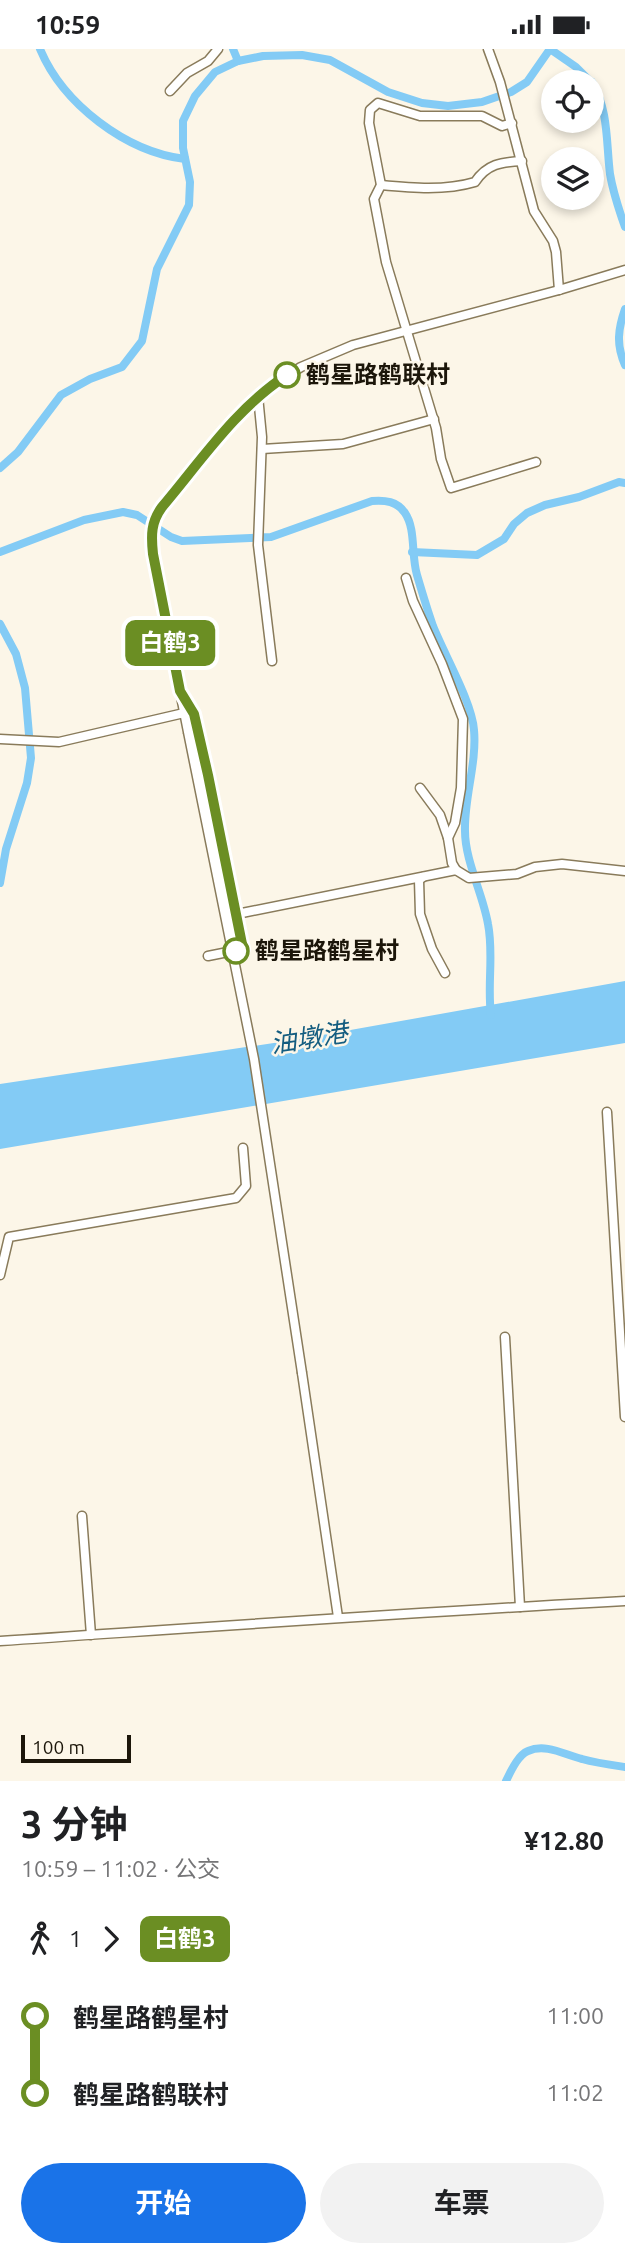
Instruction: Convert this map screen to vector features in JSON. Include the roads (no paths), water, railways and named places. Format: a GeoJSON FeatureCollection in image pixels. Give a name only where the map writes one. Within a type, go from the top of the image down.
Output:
{"type":"FeatureCollection","features":[{"type":"Feature","properties":{"kind":"street"},"geometry":{"type":"LineString","coordinates":[[170,91],[187,73],[208,61],[218,49]]}},
{"type":"Feature","properties":{"kind":"street"},"geometry":{"type":"LineString","coordinates":[[488,49],[512,123],[534,211],[553,241],[559,290]]}},
{"type":"Feature","properties":{"kind":"street"},"geometry":{"type":"LineString","coordinates":[[512,123],[502,126],[482,115],[420,116],[379,103],[370,110],[369,123],[381,185],[374,199],[386,262],[434,419],[441,459],[451,488],[536,462]]}},
{"type":"Feature","properties":{"kind":"street"},"geometry":{"type":"LineString","coordinates":[[381,185],[413,188],[462,186],[475,182],[484,170],[500,162],[522,161]]}},
{"type":"Feature","properties":{"kind":"street"},"geometry":{"type":"LineString","coordinates":[[338,1617],[254,1059],[184,713],[153,554],[151,531],[155,517],[223,434],[258,396],[286,375],[335,351],[625,270]]}},
{"type":"Feature","properties":{"kind":"street"},"geometry":{"type":"LineString","coordinates":[[258,396],[262,449],[257,530],[272,661]]}},
{"type":"Feature","properties":{"kind":"street"},"geometry":{"type":"LineString","coordinates":[[262,449],[343,444],[434,419]]}},
{"type":"Feature","properties":{"kind":"street"},"geometry":{"type":"LineString","coordinates":[[406,578],[413,601],[442,664],[463,719],[461,788],[455,823],[448,838]]}},
{"type":"Feature","properties":{"kind":"street"},"geometry":{"type":"LineString","coordinates":[[180,691],[194,714],[243,949],[208,956]]}},
{"type":"Feature","properties":{"kind":"street"},"geometry":{"type":"LineString","coordinates":[[0,739],[48,742],[90,736],[184,713]]}},
{"type":"Feature","properties":{"kind":"street"},"geometry":{"type":"LineString","coordinates":[[420,787],[440,815],[456,870]]}},
{"type":"Feature","properties":{"kind":"street"},"geometry":{"type":"LineString","coordinates":[[237,914],[456,870],[469,878],[517,874],[536,867],[562,864],[625,871]]}},
{"type":"Feature","properties":{"kind":"street"},"geometry":{"type":"LineString","coordinates":[[423,877],[419,880],[420,914],[432,949],[445,973]]}},
{"type":"Feature","properties":{"kind":"street"},"geometry":{"type":"LineString","coordinates":[[607,1112],[625,1417]]}},
{"type":"Feature","properties":{"kind":"street"},"geometry":{"type":"LineString","coordinates":[[0,1275],[9,1237],[236,1198],[246,1186],[243,1148]]}},
{"type":"Feature","properties":{"kind":"street"},"geometry":{"type":"LineString","coordinates":[[505,1337],[520,1607]]}},
{"type":"Feature","properties":{"kind":"street"},"geometry":{"type":"LineString","coordinates":[[82,1516],[91,1635]]}},
{"type":"Feature","properties":{"kind":"street"},"geometry":{"type":"LineString","coordinates":[[0,1641],[338,1617],[625,1601]]}},
{"type":"Feature","properties":{"kind":"water","name":"油墩港"},"geometry":{"type":"Polygon","coordinates":[[[625,981],[625,1043],[0,1149],[0,1084],[300,1039],[625,981]]]}},
{"type":"Feature","properties":{"kind":"waterway"},"geometry":{"type":"LineString","coordinates":[[40,49],[64,88],[99,122],[141,147],[185,159]]}},
{"type":"Feature","properties":{"kind":"waterway"},"geometry":{"type":"LineString","coordinates":[[233,49],[238,61]]}},
{"type":"Feature","properties":{"kind":"waterway"},"geometry":{"type":"LineString","coordinates":[[0,468],[18,452],[61,395],[90,379],[122,367],[142,341],[157,269],[189,205],[190,182],[183,148],[183,121],[195,96],[215,72],[238,61],[263,56],[302,55],[330,60],[388,92],[422,103],[448,106],[482,102],[511,92],[527,82],[550,49],[579,70]]}},
{"type":"Feature","properties":{"kind":"waterway"},"geometry":{"type":"LineString","coordinates":[[604,115],[611,181],[625,227]]}},
{"type":"Feature","properties":{"kind":"waterway"},"geometry":{"type":"LineString","coordinates":[[625,309],[619,337],[625,365]]}},
{"type":"Feature","properties":{"kind":"waterway"},"geometry":{"type":"LineString","coordinates":[[412,552],[477,555],[504,539],[514,524],[527,513],[619,482],[625,483]]}},
{"type":"Feature","properties":{"kind":"waterway"},"geometry":{"type":"LineString","coordinates":[[0,552],[84,520],[123,512],[137,515],[182,541],[271,537],[372,501],[390,502],[402,509],[411,527],[415,567],[431,620],[463,692],[474,730],[474,755],[465,831],[468,854],[490,935],[491,1015]]}},
{"type":"Feature","properties":{"kind":"waterway"},"geometry":{"type":"LineString","coordinates":[[0,624],[16,654],[25,688],[31,758],[27,783],[6,849],[0,883]]}},
{"type":"Feature","properties":{"kind":"waterway"},"geometry":{"type":"LineString","coordinates":[[506,1781],[521,1756],[528,1751],[542,1748],[625,1767]]}},
{"type":"Feature","properties":{"kind":"place","name":"鹤星路鹤联村"},"geometry":{"type":"Point","coordinates":[287,375]}},
{"type":"Feature","properties":{"kind":"place","name":"鹤星路鹤星村"},"geometry":{"type":"Point","coordinates":[236,951]}}]}
